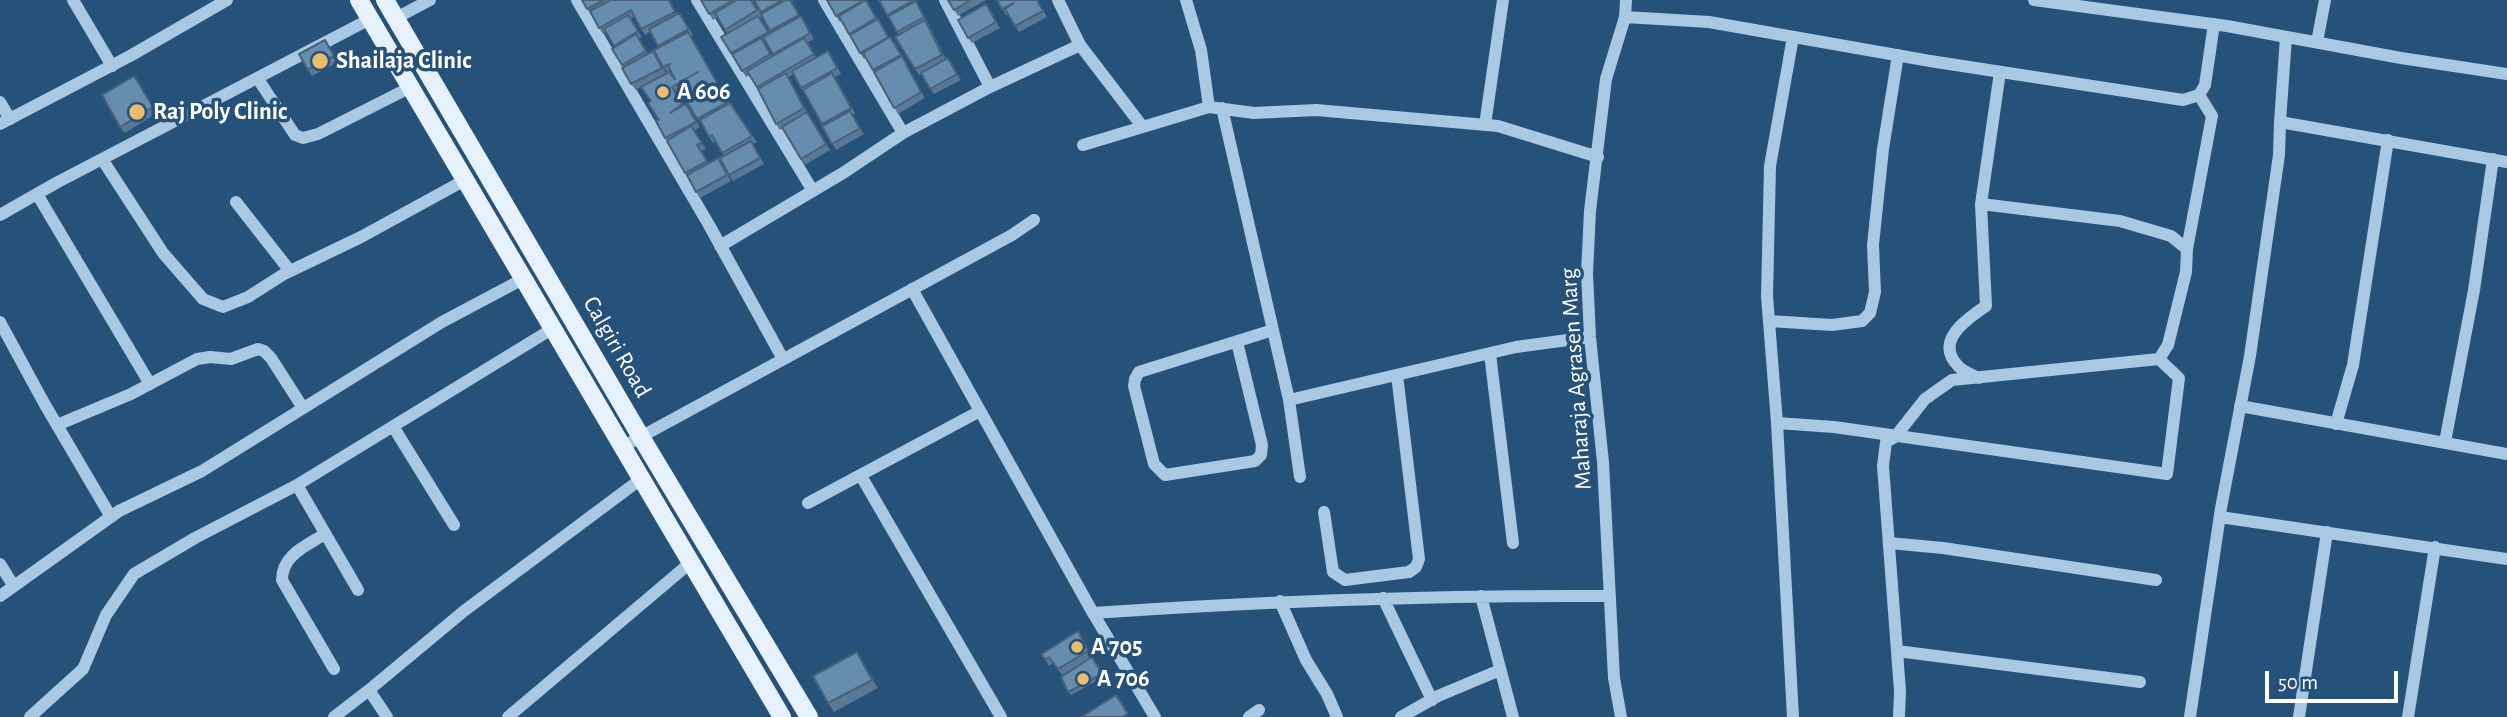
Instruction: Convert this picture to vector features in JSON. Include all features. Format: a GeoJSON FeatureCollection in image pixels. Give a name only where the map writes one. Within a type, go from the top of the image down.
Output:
{"type":"FeatureCollection","features":[{"type":"Feature","properties":{"kind":"main road","name":"Calgiri Road"},"geometry":{"type":"LineString","coordinates":[[359,0],[782,717]]}},
{"type":"Feature","properties":{"kind":"main road","name":"Calgiri Road"},"geometry":{"type":"LineString","coordinates":[[386,0],[809,717]]}},
{"type":"Feature","properties":{"kind":"street"},"geometry":{"type":"LineString","coordinates":[[73,0],[112,66]]}},
{"type":"Feature","properties":{"kind":"street"},"geometry":{"type":"LineString","coordinates":[[0,102],[5,122],[112,66],[227,0]]}},
{"type":"Feature","properties":{"kind":"street"},"geometry":{"type":"LineString","coordinates":[[396,18],[430,0]]}},
{"type":"Feature","properties":{"kind":"street"},"geometry":{"type":"LineString","coordinates":[[577,0],[720,246],[782,359]]}},
{"type":"Feature","properties":{"kind":"street"},"geometry":{"type":"LineString","coordinates":[[697,0],[813,191]]}},
{"type":"Feature","properties":{"kind":"street"},"geometry":{"type":"LineString","coordinates":[[824,0],[902,133]]}},
{"type":"Feature","properties":{"kind":"street"},"geometry":{"type":"LineString","coordinates":[[945,0],[990,87]]}},
{"type":"Feature","properties":{"kind":"street"},"geometry":{"type":"LineString","coordinates":[[1058,0],[1080,45],[1142,126]]}},
{"type":"Feature","properties":{"kind":"street"},"geometry":{"type":"LineString","coordinates":[[1186,0],[1273,330],[1289,400],[1300,477]]}},
{"type":"Feature","properties":{"kind":"street"},"geometry":{"type":"LineString","coordinates":[[1485,125],[1503,0]]}},
{"type":"Feature","properties":{"kind":"street","name":"Maharaja Agrasen Marg"},"geometry":{"type":"LineString","coordinates":[[1620,717],[1614,678],[1603,462],[1590,337],[1587,272],[1590,211],[1606,79],[1625,17],[1626,0]]}},
{"type":"Feature","properties":{"kind":"street"},"geometry":{"type":"LineString","coordinates":[[2034,0],[2097,4],[2507,74]]}},
{"type":"Feature","properties":{"kind":"street"},"geometry":{"type":"LineString","coordinates":[[2316,42],[2325,0]]}},
{"type":"Feature","properties":{"kind":"street"},"geometry":{"type":"LineString","coordinates":[[1625,17],[1709,22],[2183,100],[2199,95],[2205,85],[2214,24]]}},
{"type":"Feature","properties":{"kind":"street"},"geometry":{"type":"LineString","coordinates":[[0,215],[370,19]]}},
{"type":"Feature","properties":{"kind":"street"},"geometry":{"type":"LineString","coordinates":[[1793,37],[1770,166],[1767,296],[1777,423],[1793,717]]}},
{"type":"Feature","properties":{"kind":"street"},"geometry":{"type":"LineString","coordinates":[[2190,717],[2279,155],[2286,37]]}},
{"type":"Feature","properties":{"kind":"street"},"geometry":{"type":"LineString","coordinates":[[720,246],[813,191],[902,133],[990,87],[1080,45]]}},
{"type":"Feature","properties":{"kind":"street"},"geometry":{"type":"LineString","coordinates":[[1769,321],[1832,325],[1863,321],[1870,313],[1875,292],[1873,245],[1883,149],[1898,55]]}},
{"type":"Feature","properties":{"kind":"street"},"geometry":{"type":"LineString","coordinates":[[1979,378],[1959,367],[1950,351],[1953,333],[1964,321],[1986,306],[1981,204],[2000,72]]}},
{"type":"Feature","properties":{"kind":"street"},"geometry":{"type":"LineString","coordinates":[[258,79],[295,135],[303,138],[318,134],[411,87]]}},
{"type":"Feature","properties":{"kind":"street"},"geometry":{"type":"LineString","coordinates":[[2160,359],[2168,345],[2186,272],[2212,116],[2199,95]]}},
{"type":"Feature","properties":{"kind":"street"},"geometry":{"type":"LineString","coordinates":[[1083,145],[1142,126],[1216,108],[1254,113],[1316,110],[1498,126],[1598,157]]}},
{"type":"Feature","properties":{"kind":"street"},"geometry":{"type":"LineString","coordinates":[[2280,122],[2507,162]]}},
{"type":"Feature","properties":{"kind":"street"},"geometry":{"type":"LineString","coordinates":[[2336,424],[2353,366],[2388,139]]}},
{"type":"Feature","properties":{"kind":"street"},"geometry":{"type":"LineString","coordinates":[[102,159],[163,253],[203,299],[223,307],[248,298],[290,271],[361,237],[465,180]]}},
{"type":"Feature","properties":{"kind":"street"},"geometry":{"type":"LineString","coordinates":[[2445,442],[2474,290],[2493,159]]}},
{"type":"Feature","properties":{"kind":"street"},"geometry":{"type":"LineString","coordinates":[[37,194],[150,384]]}},
{"type":"Feature","properties":{"kind":"street"},"geometry":{"type":"LineString","coordinates":[[236,202],[290,271]]}},
{"type":"Feature","properties":{"kind":"street"},"geometry":{"type":"LineString","coordinates":[[1981,204],[2120,222],[2171,236],[2188,249]]}},
{"type":"Feature","properties":{"kind":"street"},"geometry":{"type":"LineString","coordinates":[[622,447],[1012,235],[1034,220]]}},
{"type":"Feature","properties":{"kind":"street"},"geometry":{"type":"LineString","coordinates":[[0,596],[111,517],[202,471],[442,322],[523,279]]}},
{"type":"Feature","properties":{"kind":"street"},"geometry":{"type":"LineString","coordinates":[[912,289],[1093,613],[1155,717]]}},
{"type":"Feature","properties":{"kind":"street"},"geometry":{"type":"LineString","coordinates":[[0,322],[111,517]]}},
{"type":"Feature","properties":{"kind":"street"},"geometry":{"type":"LineString","coordinates":[[30,717],[83,669],[106,615],[134,574],[195,538],[298,485],[552,329]]}},
{"type":"Feature","properties":{"kind":"street"},"geometry":{"type":"LineString","coordinates":[[1237,342],[1262,444],[1261,455],[1255,461],[1165,475],[1154,464],[1134,386],[1139,372],[1273,330]]}},
{"type":"Feature","properties":{"kind":"street"},"geometry":{"type":"LineString","coordinates":[[1289,400],[1517,347],[1590,337]]}},
{"type":"Feature","properties":{"kind":"street"},"geometry":{"type":"LineString","coordinates":[[57,425],[150,384],[197,359],[231,359],[258,349],[271,358],[303,408]]}},
{"type":"Feature","properties":{"kind":"street"},"geometry":{"type":"LineString","coordinates":[[1490,354],[1513,543]]}},
{"type":"Feature","properties":{"kind":"street"},"geometry":{"type":"LineString","coordinates":[[1777,423],[1834,427],[2167,474],[2179,378],[2160,359]]}},
{"type":"Feature","properties":{"kind":"street"},"geometry":{"type":"LineString","coordinates":[[1899,717],[1897,651],[1882,466],[1886,442],[1895,436],[1926,399],[1952,380],[2160,359]]}},
{"type":"Feature","properties":{"kind":"street"},"geometry":{"type":"LineString","coordinates":[[1324,512],[1333,572],[1339,578],[1345,580],[1409,572],[1416,567],[1419,559],[1397,375]]}},
{"type":"Feature","properties":{"kind":"street"},"geometry":{"type":"LineString","coordinates":[[2240,406],[2507,454]]}},
{"type":"Feature","properties":{"kind":"street"},"geometry":{"type":"LineString","coordinates":[[808,503],[980,411]]}},
{"type":"Feature","properties":{"kind":"street"},"geometry":{"type":"LineString","coordinates":[[394,428],[454,525]]}},
{"type":"Feature","properties":{"kind":"street"},"geometry":{"type":"LineString","coordinates":[[861,476],[1001,717]]}},
{"type":"Feature","properties":{"kind":"street"},"geometry":{"type":"LineString","coordinates":[[334,717],[464,611],[641,479]]}},
{"type":"Feature","properties":{"kind":"street"},"geometry":{"type":"LineString","coordinates":[[298,485],[358,590]]}},
{"type":"Feature","properties":{"kind":"street"},"geometry":{"type":"LineString","coordinates":[[2220,517],[2507,559]]}},
{"type":"Feature","properties":{"kind":"street"},"geometry":{"type":"LineString","coordinates":[[2299,717],[2327,532]]}},
{"type":"Feature","properties":{"kind":"street"},"geometry":{"type":"LineString","coordinates":[[325,534],[288,558],[282,570],[282,580],[334,669]]}},
{"type":"Feature","properties":{"kind":"street"},"geometry":{"type":"LineString","coordinates":[[1889,543],[1943,548],[2156,580]]}},
{"type":"Feature","properties":{"kind":"street"},"geometry":{"type":"LineString","coordinates":[[2408,717],[2435,547]]}},
{"type":"Feature","properties":{"kind":"street"},"geometry":{"type":"LineString","coordinates":[[508,717],[690,563]]}},
{"type":"Feature","properties":{"kind":"street"},"geometry":{"type":"LineString","coordinates":[[0,564],[13,585]]}},
{"type":"Feature","properties":{"kind":"street"},"geometry":{"type":"LineString","coordinates":[[1481,596],[1513,717]]}},
{"type":"Feature","properties":{"kind":"street"},"geometry":{"type":"LineString","coordinates":[[1093,613],[1280,601],[1609,596]]}},
{"type":"Feature","properties":{"kind":"street"},"geometry":{"type":"LineString","coordinates":[[1383,598],[1432,700]]}},
{"type":"Feature","properties":{"kind":"street"},"geometry":{"type":"LineString","coordinates":[[1280,601],[1306,660],[1327,694],[1337,717]]}},
{"type":"Feature","properties":{"kind":"street"},"geometry":{"type":"LineString","coordinates":[[1897,651],[2140,682]]}},
{"type":"Feature","properties":{"kind":"street"},"geometry":{"type":"LineString","coordinates":[[1401,717],[1500,670]]}},
{"type":"Feature","properties":{"kind":"street"},"geometry":{"type":"LineString","coordinates":[[369,690],[387,717]]}},
{"type":"Feature","properties":{"kind":"building"},"geometry":{"type":"Polygon","coordinates":[[[582,0],[604,0],[587,9],[582,0]]]}},
{"type":"Feature","properties":{"kind":"building"},"geometry":{"type":"Polygon","coordinates":[[[611,0],[669,0],[675,12],[641,29],[631,10],[599,28],[590,11],[611,0]]]}},
{"type":"Feature","properties":{"kind":"building"},"geometry":{"type":"Polygon","coordinates":[[[701,0],[733,0],[709,14],[701,0]]]}},
{"type":"Feature","properties":{"kind":"building"},"geometry":{"type":"Polygon","coordinates":[[[737,0],[751,0],[757,10],[725,30],[715,13],[737,0]]]}},
{"type":"Feature","properties":{"kind":"building"},"geometry":{"type":"Polygon","coordinates":[[[754,0],[782,0],[761,12],[754,0]]]}},
{"type":"Feature","properties":{"kind":"building"},"geometry":{"type":"Polygon","coordinates":[[[790,0],[799,15],[770,31],[761,14],[790,0]]]}},
{"type":"Feature","properties":{"kind":"building"},"geometry":{"type":"Polygon","coordinates":[[[827,0],[864,0],[836,16],[827,0]]]}},
{"type":"Feature","properties":{"kind":"building"},"geometry":{"type":"Polygon","coordinates":[[[866,0],[876,18],[849,34],[839,16],[866,0]]]}},
{"type":"Feature","properties":{"kind":"building"},"geometry":{"type":"Polygon","coordinates":[[[879,0],[914,0],[887,15],[879,0]]]}},
{"type":"Feature","properties":{"kind":"building"},"geometry":{"type":"Polygon","coordinates":[[[948,0],[971,0],[954,10],[948,0]]]}},
{"type":"Feature","properties":{"kind":"building"},"geometry":{"type":"Polygon","coordinates":[[[997,0],[1037,0],[1043,11],[1015,26],[1005,9],[1014,3],[1002,9],[997,0]]]}},
{"type":"Feature","properties":{"kind":"building"},"geometry":{"type":"Polygon","coordinates":[[[916,1],[924,17],[897,32],[888,16],[916,1]]]}},
{"type":"Feature","properties":{"kind":"building"},"geometry":{"type":"Polygon","coordinates":[[[986,4],[996,22],[968,38],[958,20],[986,4]]]}},
{"type":"Feature","properties":{"kind":"building"},"geometry":{"type":"Polygon","coordinates":[[[679,13],[689,29],[658,46],[649,29],[679,13]]]}},
{"type":"Feature","properties":{"kind":"building"},"geometry":{"type":"Polygon","coordinates":[[[628,15],[638,31],[614,46],[604,29],[628,15]]]}},
{"type":"Feature","properties":{"kind":"building"},"geometry":{"type":"Polygon","coordinates":[[[758,16],[768,32],[731,53],[721,37],[758,16]]]}},
{"type":"Feature","properties":{"kind":"building"},"geometry":{"type":"Polygon","coordinates":[[[801,16],[810,33],[773,54],[763,37],[801,16]]]}},
{"type":"Feature","properties":{"kind":"building"},"geometry":{"type":"Polygon","coordinates":[[[878,19],[888,37],[860,53],[850,35],[878,19]]]}},
{"type":"Feature","properties":{"kind":"building"},"geometry":{"type":"Polygon","coordinates":[[[925,20],[942,55],[915,69],[895,37],[925,20]]]}},
{"type":"Feature","properties":{"kind":"building"},"geometry":{"type":"Polygon","coordinates":[[[688,32],[728,102],[697,119],[677,84],[672,87],[682,104],[670,113],[686,104],[696,122],[665,138],[656,121],[659,120],[648,103],[651,101],[641,87],[669,72],[675,79],[668,66],[670,64],[663,67],[654,50],[688,32]]]}},
{"type":"Feature","properties":{"kind":"building"},"geometry":{"type":"Polygon","coordinates":[[[636,34],[646,51],[622,65],[612,49],[636,34]]]}},
{"type":"Feature","properties":{"kind":"building"},"geometry":{"type":"Polygon","coordinates":[[[890,37],[901,55],[873,70],[863,53],[890,37]]]}},
{"type":"Feature","properties":{"kind":"building"},"geometry":{"type":"Polygon","coordinates":[[[761,38],[770,54],[742,71],[732,54],[761,38]]]}},
{"type":"Feature","properties":{"kind":"building"},"geometry":{"type":"Polygon","coordinates":[[[804,38],[814,54],[757,87],[747,71],[804,38]]]}},
{"type":"Feature","properties":{"kind":"building"},"geometry":{"type":"Polygon","coordinates":[[[325,40],[334,56],[308,70],[299,54],[325,40]]]}},
{"type":"Feature","properties":{"kind":"building"},"geometry":{"type":"Polygon","coordinates":[[[653,51],[662,68],[631,84],[622,68],[653,51]]]}},
{"type":"Feature","properties":{"kind":"building"},"geometry":{"type":"Polygon","coordinates":[[[828,51],[837,68],[801,88],[792,71],[828,51]]]}},
{"type":"Feature","properties":{"kind":"building"},"geometry":{"type":"Polygon","coordinates":[[[902,56],[921,92],[894,108],[874,72],[902,56]]]}},
{"type":"Feature","properties":{"kind":"building"},"geometry":{"type":"Polygon","coordinates":[[[948,58],[957,74],[930,89],[921,73],[948,58]]]}},
{"type":"Feature","properties":{"kind":"building"},"geometry":{"type":"Polygon","coordinates":[[[786,73],[804,108],[776,124],[758,89],[786,73]]]}},
{"type":"Feature","properties":{"kind":"building"},"geometry":{"type":"Polygon","coordinates":[[[832,73],[851,108],[822,124],[803,90],[832,73]]]}},
{"type":"Feature","properties":{"kind":"building"},"geometry":{"type":"Polygon","coordinates":[[[134,76],[153,107],[120,127],[102,95],[134,76]]]}},
{"type":"Feature","properties":{"kind":"building"},"geometry":{"type":"Polygon","coordinates":[[[730,103],[752,136],[722,153],[700,120],[730,103]]]}},
{"type":"Feature","properties":{"kind":"building"},"geometry":{"type":"Polygon","coordinates":[[[850,111],[860,128],[832,144],[822,126],[850,111]]]}},
{"type":"Feature","properties":{"kind":"building"},"geometry":{"type":"Polygon","coordinates":[[[807,112],[826,144],[801,159],[782,127],[807,112]]]}},
{"type":"Feature","properties":{"kind":"building"},"geometry":{"type":"Polygon","coordinates":[[[691,126],[702,143],[697,145],[707,161],[685,173],[667,141],[691,126]]]}},
{"type":"Feature","properties":{"kind":"building"},"geometry":{"type":"Polygon","coordinates":[[[751,141],[760,158],[729,175],[720,158],[751,141]]]}},
{"type":"Feature","properties":{"kind":"building"},"geometry":{"type":"Polygon","coordinates":[[[718,158],[727,175],[696,192],[687,175],[718,158]]]}},
{"type":"Feature","properties":{"kind":"building","name":"A 705"},"geometry":{"type":"Polygon","coordinates":[[[1078,631],[1088,651],[1058,669],[1049,657],[1045,660],[1042,654],[1078,631]]]}},
{"type":"Feature","properties":{"kind":"building"},"geometry":{"type":"Polygon","coordinates":[[[857,652],[872,680],[828,703],[813,676],[857,652]]]}},
{"type":"Feature","properties":{"kind":"building","name":"A 706"},"geometry":{"type":"Polygon","coordinates":[[[1092,657],[1102,674],[1068,692],[1061,677],[1092,657]]]}},
{"type":"Feature","properties":{"kind":"building"},"geometry":{"type":"Polygon","coordinates":[[[1116,695],[1128,714],[1122,717],[1081,717],[1116,695]]]}},
{"type":"Feature","properties":{"kind":"place","name":"Shailaja Clinic"},"geometry":{"type":"Point","coordinates":[320,61]}},
{"type":"Feature","properties":{"kind":"place","name":"A 606"},"geometry":{"type":"Point","coordinates":[663,92]}},
{"type":"Feature","properties":{"kind":"place","name":"Raj Poly Clinic"},"geometry":{"type":"Point","coordinates":[137,112]}},
{"type":"Feature","properties":{"kind":"place","name":"A 705"},"geometry":{"type":"Point","coordinates":[1077,647]}},
{"type":"Feature","properties":{"kind":"place","name":"A 706"},"geometry":{"type":"Point","coordinates":[1083,679]}}]}
